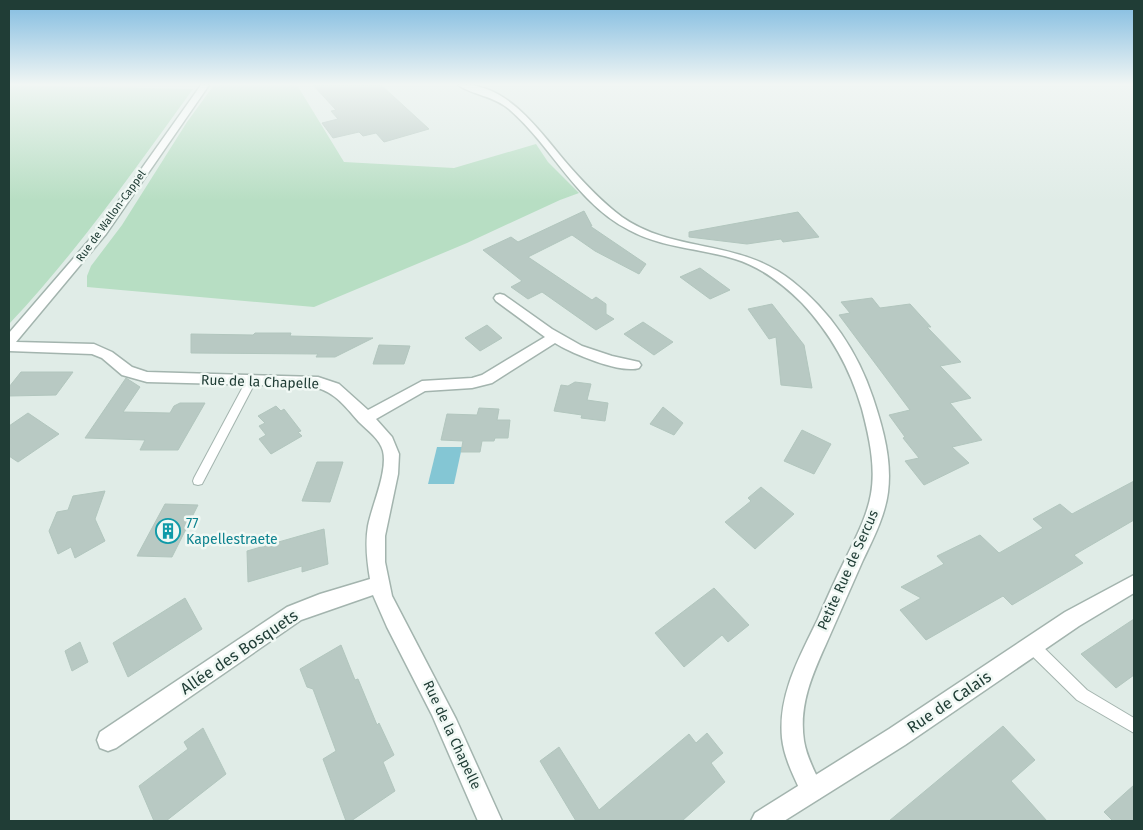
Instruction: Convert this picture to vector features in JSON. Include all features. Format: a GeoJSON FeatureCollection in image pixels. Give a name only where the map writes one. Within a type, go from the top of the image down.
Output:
{"type":"FeatureCollection","features":[{"type":"Feature","properties":{"kind":"street","name":"Rue de Wallon-Cappel"},"geometry":{"type":"LineString","coordinates":[[9,341],[79,262],[178,124]]}},
{"type":"Feature","properties":{"kind":"street","name":"Petite Rue de Sercus"},"geometry":{"type":"LineString","coordinates":[[527,124],[589,192],[627,225],[669,242],[725,251],[743,256],[776,275],[813,308],[832,330],[848,354],[860,382],[870,412],[880,466],[880,492],[863,539],[803,671],[794,701],[792,736],[800,763],[812,790]]}},
{"type":"Feature","properties":{"kind":"street"},"geometry":{"type":"LineString","coordinates":[[500,298],[553,338],[590,356],[634,365]]}},
{"type":"Feature","properties":{"kind":"street"},"geometry":{"type":"LineString","coordinates":[[365,418],[422,386],[472,383],[487,379],[553,338]]}},
{"type":"Feature","properties":{"kind":"street","name":"Rue de la Chapelle"},"geometry":{"type":"LineString","coordinates":[[9,346],[94,349],[107,355],[127,371],[147,377],[308,381],[325,384],[338,390],[388,445],[392,456],[375,539],[379,585],[388,612],[420,667],[452,733],[490,821]]}},
{"type":"Feature","properties":{"kind":"street","name":"Rue de Calais"},"geometry":{"type":"LineString","coordinates":[[763,821],[897,737],[1098,603],[1134,583]]}},
{"type":"Feature","properties":{"kind":"street","name":"Allée des Bosquets"},"geometry":{"type":"LineString","coordinates":[[108,740],[294,613],[379,585]]}},
{"type":"Feature","properties":{"kind":"lane"},"geometry":{"type":"LineString","coordinates":[[198,481],[251,380]]}},
{"type":"Feature","properties":{"kind":"lane"},"geometry":{"type":"LineString","coordinates":[[1032,646],[1082,695],[1134,726]]}},
{"type":"Feature","properties":{"kind":"green space"},"geometry":{"type":"Polygon","coordinates":[[[9,124],[168,124],[82,239],[9,324],[9,124]]]}},
{"type":"Feature","properties":{"kind":"green space"},"geometry":{"type":"Polygon","coordinates":[[[186,124],[321,124],[344,162],[454,168],[536,144],[548,162],[579,193],[467,243],[314,307],[87,287],[87,276],[91,266],[122,225],[186,124]]]}},
{"type":"Feature","properties":{"kind":"water"},"geometry":{"type":"Polygon","coordinates":[[[437,447],[462,447],[454,484],[428,484],[437,447]]]}},
{"type":"Feature","properties":{"kind":"building"},"geometry":{"type":"Polygon","coordinates":[[[323,124],[423,124],[429,129],[384,142],[376,133],[363,136],[359,132],[333,138],[323,124]]]}},
{"type":"Feature","properties":{"kind":"building"},"geometry":{"type":"Polygon","coordinates":[[[584,211],[592,226],[590,226],[646,264],[639,274],[595,251],[572,235],[528,257],[592,300],[596,297],[606,304],[606,314],[614,319],[596,330],[542,292],[528,299],[511,287],[522,281],[483,250],[511,237],[518,242],[584,211]]]}},
{"type":"Feature","properties":{"kind":"building"},"geometry":{"type":"Polygon","coordinates":[[[798,212],[819,237],[783,242],[781,239],[747,244],[689,237],[689,232],[798,212]]]}},
{"type":"Feature","properties":{"kind":"building"},"geometry":{"type":"Polygon","coordinates":[[[700,268],[730,290],[710,299],[680,277],[700,268]]]}},
{"type":"Feature","properties":{"kind":"building"},"geometry":{"type":"Polygon","coordinates":[[[872,298],[880,308],[910,304],[931,327],[927,327],[961,362],[940,366],[971,398],[950,403],[982,440],[952,447],[969,463],[924,485],[905,461],[919,458],[903,438],[905,437],[889,415],[910,410],[839,315],[850,313],[841,302],[872,298]]]}},
{"type":"Feature","properties":{"kind":"building"},"geometry":{"type":"Polygon","coordinates":[[[772,304],[804,345],[812,388],[781,385],[776,337],[769,339],[748,309],[772,304]]]}},
{"type":"Feature","properties":{"kind":"building"},"geometry":{"type":"Polygon","coordinates":[[[643,322],[673,342],[654,355],[624,334],[643,322]]]}},
{"type":"Feature","properties":{"kind":"building"},"geometry":{"type":"Polygon","coordinates":[[[487,325],[502,338],[480,351],[465,338],[487,325]]]}},
{"type":"Feature","properties":{"kind":"building"},"geometry":{"type":"Polygon","coordinates":[[[255,333],[291,333],[290,336],[373,338],[335,357],[316,357],[318,354],[191,353],[191,334],[253,335],[255,333]]]}},
{"type":"Feature","properties":{"kind":"building"},"geometry":{"type":"Polygon","coordinates":[[[379,345],[410,346],[404,364],[373,364],[379,345]]]}},
{"type":"Feature","properties":{"kind":"building"},"geometry":{"type":"Polygon","coordinates":[[[21,372],[73,372],[56,395],[9,396],[9,387],[21,372]]]}},
{"type":"Feature","properties":{"kind":"building"},"geometry":{"type":"Polygon","coordinates":[[[126,378],[140,387],[123,412],[170,413],[174,406],[180,403],[205,403],[178,450],[140,450],[145,440],[85,438],[126,378]]]}},
{"type":"Feature","properties":{"kind":"building"},"geometry":{"type":"Polygon","coordinates":[[[575,382],[591,384],[587,400],[608,403],[605,421],[581,418],[582,415],[554,411],[561,385],[568,386],[575,382]]]}},
{"type":"Feature","properties":{"kind":"building"},"geometry":{"type":"Polygon","coordinates":[[[276,406],[281,411],[284,409],[301,431],[298,432],[302,436],[271,454],[259,439],[266,435],[259,426],[265,423],[258,416],[276,406]]]}},
{"type":"Feature","properties":{"kind":"building"},"geometry":{"type":"Polygon","coordinates":[[[663,407],[683,423],[674,435],[650,424],[663,407]]]}},
{"type":"Feature","properties":{"kind":"building"},"geometry":{"type":"Polygon","coordinates":[[[479,408],[499,409],[497,420],[510,420],[508,438],[482,441],[480,452],[461,452],[463,441],[441,440],[447,414],[477,415],[479,408]]]}},
{"type":"Feature","properties":{"kind":"building"},"geometry":{"type":"Polygon","coordinates":[[[28,413],[59,434],[18,462],[9,456],[9,426],[28,413]]]}},
{"type":"Feature","properties":{"kind":"building"},"geometry":{"type":"Polygon","coordinates":[[[802,430],[831,444],[814,474],[784,461],[802,430]]]}},
{"type":"Feature","properties":{"kind":"building"},"geometry":{"type":"Polygon","coordinates":[[[317,462],[343,462],[330,502],[302,501],[317,462]]]}},
{"type":"Feature","properties":{"kind":"building"},"geometry":{"type":"Polygon","coordinates":[[[1134,481],[1134,520],[1074,555],[1083,563],[1012,605],[1003,596],[926,640],[900,610],[921,598],[901,587],[944,564],[937,556],[980,535],[999,553],[1043,528],[1033,519],[1060,504],[1072,514],[1134,481]]]}},
{"type":"Feature","properties":{"kind":"building"},"geometry":{"type":"Polygon","coordinates":[[[761,487],[794,514],[755,549],[725,522],[751,501],[748,498],[761,487]]]}},
{"type":"Feature","properties":{"kind":"building"},"geometry":{"type":"Polygon","coordinates":[[[105,491],[95,519],[105,541],[75,558],[71,547],[58,554],[49,531],[57,512],[68,510],[73,496],[105,491]]]}},
{"type":"Feature","properties":{"kind":"building","name":"77 Kapellestraete"},"geometry":{"type":"Polygon","coordinates":[[[165,504],[198,505],[172,557],[137,556],[165,504]]]}},
{"type":"Feature","properties":{"kind":"building"},"geometry":{"type":"Polygon","coordinates":[[[324,529],[328,564],[302,572],[302,566],[248,582],[247,551],[324,529]]]}},
{"type":"Feature","properties":{"kind":"building"},"geometry":{"type":"Polygon","coordinates":[[[714,588],[749,625],[728,642],[722,635],[684,667],[655,633],[714,588]]]}},
{"type":"Feature","properties":{"kind":"building"},"geometry":{"type":"Polygon","coordinates":[[[185,598],[202,629],[128,677],[113,643],[185,598]]]}},
{"type":"Feature","properties":{"kind":"building"},"geometry":{"type":"Polygon","coordinates":[[[1134,619],[1134,675],[1116,688],[1081,654],[1134,619]]]}},
{"type":"Feature","properties":{"kind":"building"},"geometry":{"type":"Polygon","coordinates":[[[80,642],[88,662],[72,671],[65,651],[80,642]]]}},
{"type":"Feature","properties":{"kind":"building"},"geometry":{"type":"Polygon","coordinates":[[[341,645],[355,680],[358,679],[377,725],[379,723],[394,755],[383,762],[395,791],[351,821],[346,821],[323,759],[336,751],[313,689],[307,687],[300,669],[341,645]]]}},
{"type":"Feature","properties":{"kind":"building"},"geometry":{"type":"Polygon","coordinates":[[[1003,726],[1035,760],[1011,781],[1047,821],[889,821],[1003,726]]]}},
{"type":"Feature","properties":{"kind":"building"},"geometry":{"type":"Polygon","coordinates":[[[203,728],[226,774],[166,821],[154,821],[139,786],[188,749],[184,742],[203,728]]]}},
{"type":"Feature","properties":{"kind":"building"},"geometry":{"type":"Polygon","coordinates":[[[707,733],[723,753],[711,763],[725,782],[682,821],[576,821],[540,761],[559,747],[599,810],[689,734],[696,743],[707,733]]]}},
{"type":"Feature","properties":{"kind":"building"},"geometry":{"type":"Polygon","coordinates":[[[1134,785],[1134,821],[1113,821],[1104,812],[1134,785]]]}},
{"type":"Feature","properties":{"kind":"place","name":"77 Kapellestraete"},"geometry":{"type":"Point","coordinates":[168,531]}}]}
